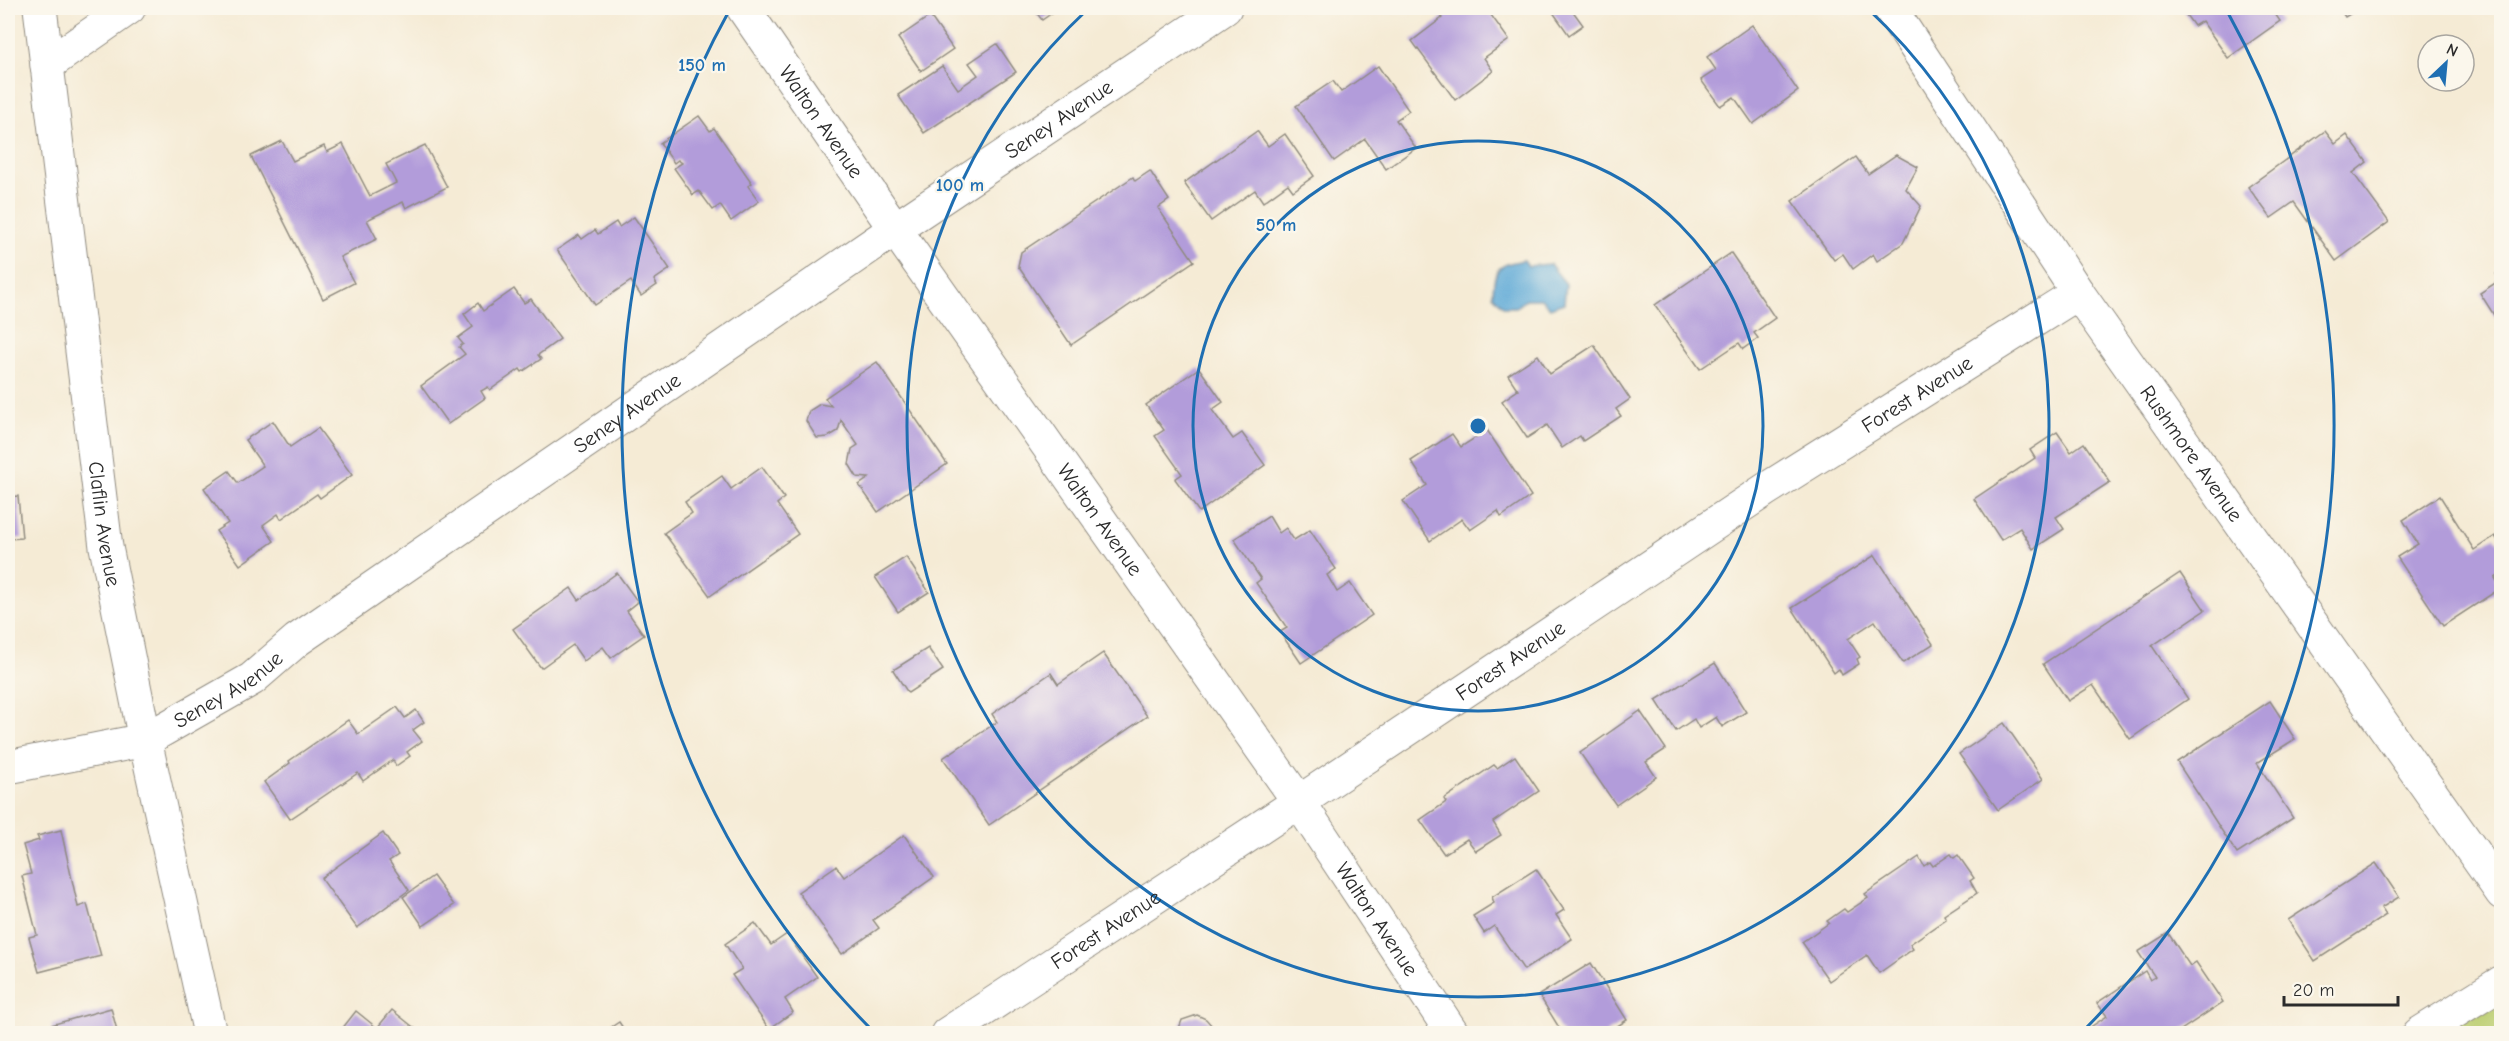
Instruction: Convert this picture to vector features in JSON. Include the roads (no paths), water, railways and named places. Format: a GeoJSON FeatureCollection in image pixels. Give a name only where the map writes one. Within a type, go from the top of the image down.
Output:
{"type":"FeatureCollection","features":[{"type":"Feature","properties":{"kind":"street","name":"Claflin Avenue"},"geometry":{"type":"LineString","coordinates":[[40,8],[106,547],[145,740],[210,1034]]}},
{"type":"Feature","properties":{"kind":"street"},"geometry":{"type":"LineString","coordinates":[[47,65],[129,8]]}},
{"type":"Feature","properties":{"kind":"street","name":"Walton Avenue"},"geometry":{"type":"LineString","coordinates":[[743,8],[895,229],[1299,802],[1453,1034]]}},
{"type":"Feature","properties":{"kind":"street","name":"Seney Avenue"},"geometry":{"type":"LineString","coordinates":[[8,767],[145,740],[252,679],[297,640],[895,229],[1225,8]]}},
{"type":"Feature","properties":{"kind":"street","name":"Rushmore Avenue"},"geometry":{"type":"LineString","coordinates":[[1890,8],[2079,293],[2502,893]]}},
{"type":"Feature","properties":{"kind":"street","name":"Forest Avenue"},"geometry":{"type":"LineString","coordinates":[[947,1034],[1765,490],[2079,293]]}},
{"type":"Feature","properties":{"kind":"street"},"geometry":{"type":"LineString","coordinates":[[2419,1034],[2502,982]]}},
{"type":"Feature","properties":{"kind":"water"},"geometry":{"type":"Polygon","coordinates":[[[1524,260],[1528,266],[1550,264],[1566,284],[1564,303],[1550,308],[1541,299],[1526,299],[1516,307],[1504,307],[1493,295],[1496,273],[1503,266],[1524,260]]]}}]}
